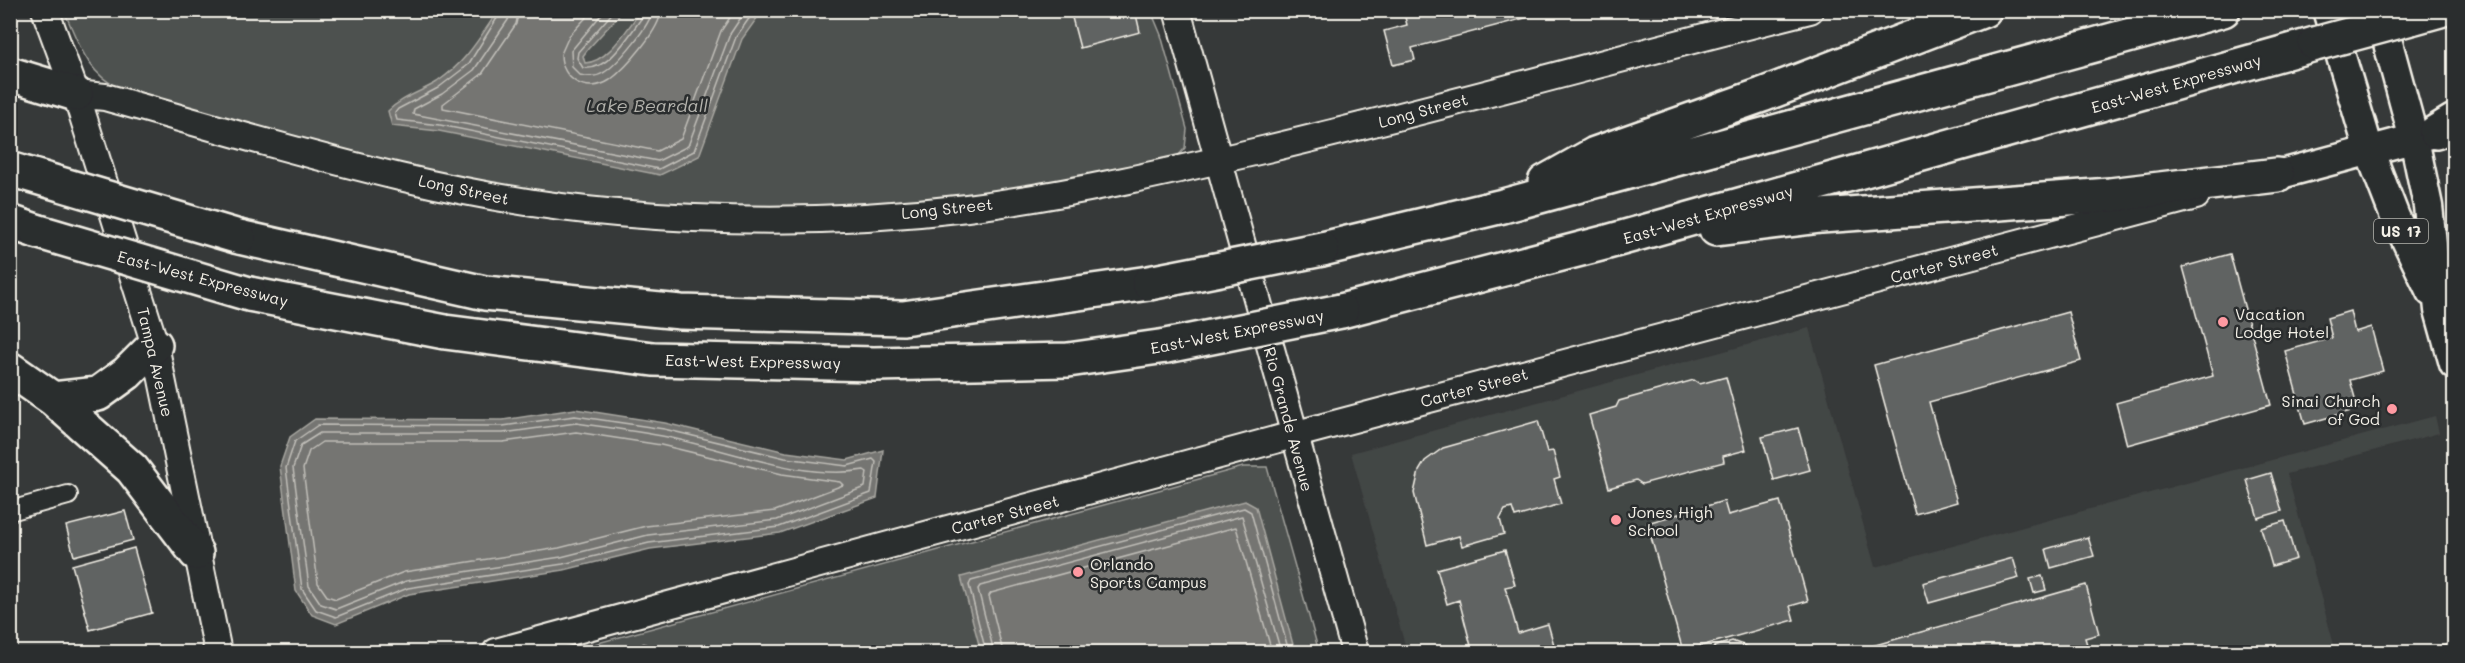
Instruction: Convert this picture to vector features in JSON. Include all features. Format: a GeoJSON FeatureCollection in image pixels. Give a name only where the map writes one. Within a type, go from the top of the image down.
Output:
{"type":"FeatureCollection","features":[{"type":"Feature","properties":{"kind":"highway"},"geometry":{"type":"LineString","coordinates":[[1503,206],[1595,154],[1762,95],[1984,10]]}},
{"type":"Feature","properties":{"kind":"highway"},"geometry":{"type":"LineString","coordinates":[[12,170],[238,237],[485,293],[681,312],[903,318],[1149,283],[1322,249],[1503,206],[2223,10]]}},
{"type":"Feature","properties":{"kind":"highway","name":"East-West Expressway"},"geometry":{"type":"LineString","coordinates":[[23,226],[249,294],[445,332],[653,359],[874,364],[1068,360],[1166,346],[1341,311],[1604,243],[2425,14]]}},
{"type":"Feature","properties":{"kind":"highway"},"geometry":{"type":"LineString","coordinates":[[10,75],[76,94]]}},
{"type":"Feature","properties":{"kind":"highway"},"geometry":{"type":"LineString","coordinates":[[1604,243],[1821,216],[2110,195],[2277,175]]}},
{"type":"Feature","properties":{"kind":"highway"},"geometry":{"type":"LineString","coordinates":[[53,399],[98,394],[127,373],[155,345]]}},
{"type":"Feature","properties":{"kind":"highway"},"geometry":{"type":"LineString","coordinates":[[10,369],[53,399],[132,469],[196,553]]}},
{"type":"Feature","properties":{"kind":"main road","name":"US 17"},"geometry":{"type":"LineString","coordinates":[[2327,10],[2369,150],[2395,217],[2439,310]]}},
{"type":"Feature","properties":{"kind":"main road","name":"US 17"},"geometry":{"type":"LineString","coordinates":[[2379,10],[2440,130],[2428,206],[2439,310],[2454,364]]}},
{"type":"Feature","properties":{"kind":"main road","name":"Carter Street"},"geometry":{"type":"LineString","coordinates":[[2277,175],[2440,130]]}},
{"type":"Feature","properties":{"kind":"street","name":"Tampa Avenue"},"geometry":{"type":"LineString","coordinates":[[45,10],[76,94],[155,345],[218,652]]}},
{"type":"Feature","properties":{"kind":"street","name":"Rio Grande Avenue"},"geometry":{"type":"LineString","coordinates":[[1177,10],[1355,652]]}},
{"type":"Feature","properties":{"kind":"street","name":"Long Street"},"geometry":{"type":"LineString","coordinates":[[76,94],[105,97],[364,168],[528,202],[627,214],[734,220],[864,217],[966,208],[1119,184],[1350,129],[1777,14],[1810,10]]}},
{"type":"Feature","properties":{"kind":"street","name":"Carter Street"},"geometry":{"type":"LineString","coordinates":[[496,652],[1293,435],[2277,175]]}},
{"type":"Feature","properties":{"kind":"street"},"geometry":{"type":"LineString","coordinates":[[10,511],[68,495]]}},
{"type":"Feature","properties":{"kind":"shaded area"},"geometry":{"type":"Polygon","coordinates":[[[64,11],[1151,11],[1161,35],[1187,129],[1185,148],[1178,156],[1085,177],[991,193],[896,202],[801,206],[705,205],[610,198],[516,187],[384,162],[119,88],[108,82],[91,65],[64,11]]]}},
{"type":"Feature","properties":{"kind":"shaded area","name":"Jones High School"},"geometry":{"type":"Polygon","coordinates":[[[1809,328],[1875,567],[2435,416],[2439,433],[2287,474],[2336,652],[1407,652],[1351,453],[1809,328]]]}},
{"type":"Feature","properties":{"kind":"shaded area","name":"Orlando Sports Campus"},"geometry":{"type":"Polygon","coordinates":[[[1243,467],[1267,467],[1319,652],[565,652],[1243,467]]]}},
{"type":"Feature","properties":{"kind":"water","name":"Lake Beardall"},"geometry":{"type":"Polygon","coordinates":[[[498,11],[623,11],[588,49],[583,56],[585,63],[594,61],[610,51],[641,11],[762,11],[742,39],[699,156],[660,175],[439,131],[392,126],[388,111],[405,98],[437,82],[456,66],[498,11]]]}},
{"type":"Feature","properties":{"kind":"water"},"geometry":{"type":"Polygon","coordinates":[[[575,409],[665,423],[786,452],[847,460],[883,450],[877,498],[780,533],[650,549],[564,570],[409,594],[336,624],[312,615],[296,591],[280,466],[290,437],[315,419],[503,420],[575,409]]]}},
{"type":"Feature","properties":{"kind":"water"},"geometry":{"type":"Polygon","coordinates":[[[1245,501],[1256,507],[1295,652],[981,652],[961,577],[1245,501]]]}},
{"type":"Feature","properties":{"kind":"building"},"geometry":{"type":"Polygon","coordinates":[[[1070,10],[1135,10],[1140,32],[1080,48],[1070,10]]]}},
{"type":"Feature","properties":{"kind":"building"},"geometry":{"type":"Polygon","coordinates":[[[1403,10],[1528,10],[1529,17],[1412,48],[1415,60],[1393,65],[1384,31],[1407,25],[1403,10]]]}},
{"type":"Feature","properties":{"kind":"building","name":"Vacation Lodge Hotel"},"geometry":{"type":"Polygon","coordinates":[[[2230,254],[2271,405],[2127,445],[2116,403],[2213,376],[2183,267],[2230,254]]]}},
{"type":"Feature","properties":{"kind":"building"},"geometry":{"type":"Polygon","coordinates":[[[2350,311],[2355,332],[2371,327],[2383,371],[2350,380],[2358,409],[2305,424],[2285,351],[2332,338],[2327,318],[2350,311]]]}},
{"type":"Feature","properties":{"kind":"building"},"geometry":{"type":"Polygon","coordinates":[[[2068,312],[2081,361],[1929,402],[1957,502],[1915,514],[1874,365],[2068,312]]]}},
{"type":"Feature","properties":{"kind":"building"},"geometry":{"type":"Polygon","coordinates":[[[1726,377],[1746,450],[1723,456],[1724,462],[1642,484],[1636,480],[1609,488],[1589,415],[1616,407],[1619,401],[1694,380],[1700,384],[1726,377]]]}},
{"type":"Feature","properties":{"kind":"building"},"geometry":{"type":"Polygon","coordinates":[[[1538,421],[1547,452],[1553,451],[1560,477],[1554,479],[1561,504],[1515,517],[1512,508],[1505,510],[1500,519],[1504,534],[1462,546],[1459,536],[1427,545],[1414,493],[1419,471],[1425,461],[1443,448],[1538,421]]]}},
{"type":"Feature","properties":{"kind":"building"},"geometry":{"type":"Polygon","coordinates":[[[1798,428],[1810,470],[1774,480],[1762,437],[1798,428]]]}},
{"type":"Feature","properties":{"kind":"building"},"geometry":{"type":"Polygon","coordinates":[[[2271,473],[2282,511],[2258,518],[2247,480],[2271,473]]]}},
{"type":"Feature","properties":{"kind":"building"},"geometry":{"type":"Polygon","coordinates":[[[1724,501],[1728,515],[1780,501],[1808,601],[1790,606],[1794,620],[1683,651],[1647,523],[1724,501]]]}},
{"type":"Feature","properties":{"kind":"building"},"geometry":{"type":"Polygon","coordinates":[[[125,511],[133,540],[74,556],[66,526],[125,511]]]}},
{"type":"Feature","properties":{"kind":"building"},"geometry":{"type":"Polygon","coordinates":[[[2285,521],[2296,559],[2272,566],[2261,528],[2285,521]]]}},
{"type":"Feature","properties":{"kind":"building"},"geometry":{"type":"Polygon","coordinates":[[[2088,537],[2094,556],[2051,568],[2046,549],[2088,537]]]}},
{"type":"Feature","properties":{"kind":"building"},"geometry":{"type":"Polygon","coordinates":[[[134,548],[152,613],[90,630],[72,565],[134,548]]]}},
{"type":"Feature","properties":{"kind":"building"},"geometry":{"type":"Polygon","coordinates":[[[1505,550],[1515,585],[1505,587],[1518,633],[1548,624],[1556,652],[1460,652],[1459,649],[1471,646],[1459,600],[1447,604],[1437,569],[1505,550]]]}},
{"type":"Feature","properties":{"kind":"building"},"geometry":{"type":"Polygon","coordinates":[[[2013,558],[2019,578],[1929,603],[1923,583],[2013,558]]]}},
{"type":"Feature","properties":{"kind":"building"},"geometry":{"type":"Polygon","coordinates":[[[2042,576],[2046,590],[2034,593],[2030,579],[2042,576]]]}},
{"type":"Feature","properties":{"kind":"building"},"geometry":{"type":"Polygon","coordinates":[[[2086,585],[2099,634],[2085,638],[2089,651],[1859,652],[1858,650],[2086,585]]]}},
{"type":"Feature","properties":{"kind":"building"},"geometry":{"type":"Polygon","coordinates":[[[1732,641],[1754,652],[1709,652],[1716,646],[1732,641]]]}},
{"type":"Feature","properties":{"kind":"building"},"geometry":{"type":"Polygon","coordinates":[[[2454,643],[2454,652],[2419,652],[2454,643]]]}},
{"type":"Feature","properties":{"kind":"waterway"},"geometry":{"type":"LineString","coordinates":[[644,645],[645,652]]}},
{"type":"Feature","properties":{"kind":"place","name":"Vacation Lodge Hotel"},"geometry":{"type":"Point","coordinates":[2223,322]}},
{"type":"Feature","properties":{"kind":"place","name":"Sinai Church of God"},"geometry":{"type":"Point","coordinates":[2392,409]}},
{"type":"Feature","properties":{"kind":"place","name":"Jones High School"},"geometry":{"type":"Point","coordinates":[1616,520]}},
{"type":"Feature","properties":{"kind":"place","name":"Orlando Sports Campus"},"geometry":{"type":"Point","coordinates":[1078,572]}}]}
